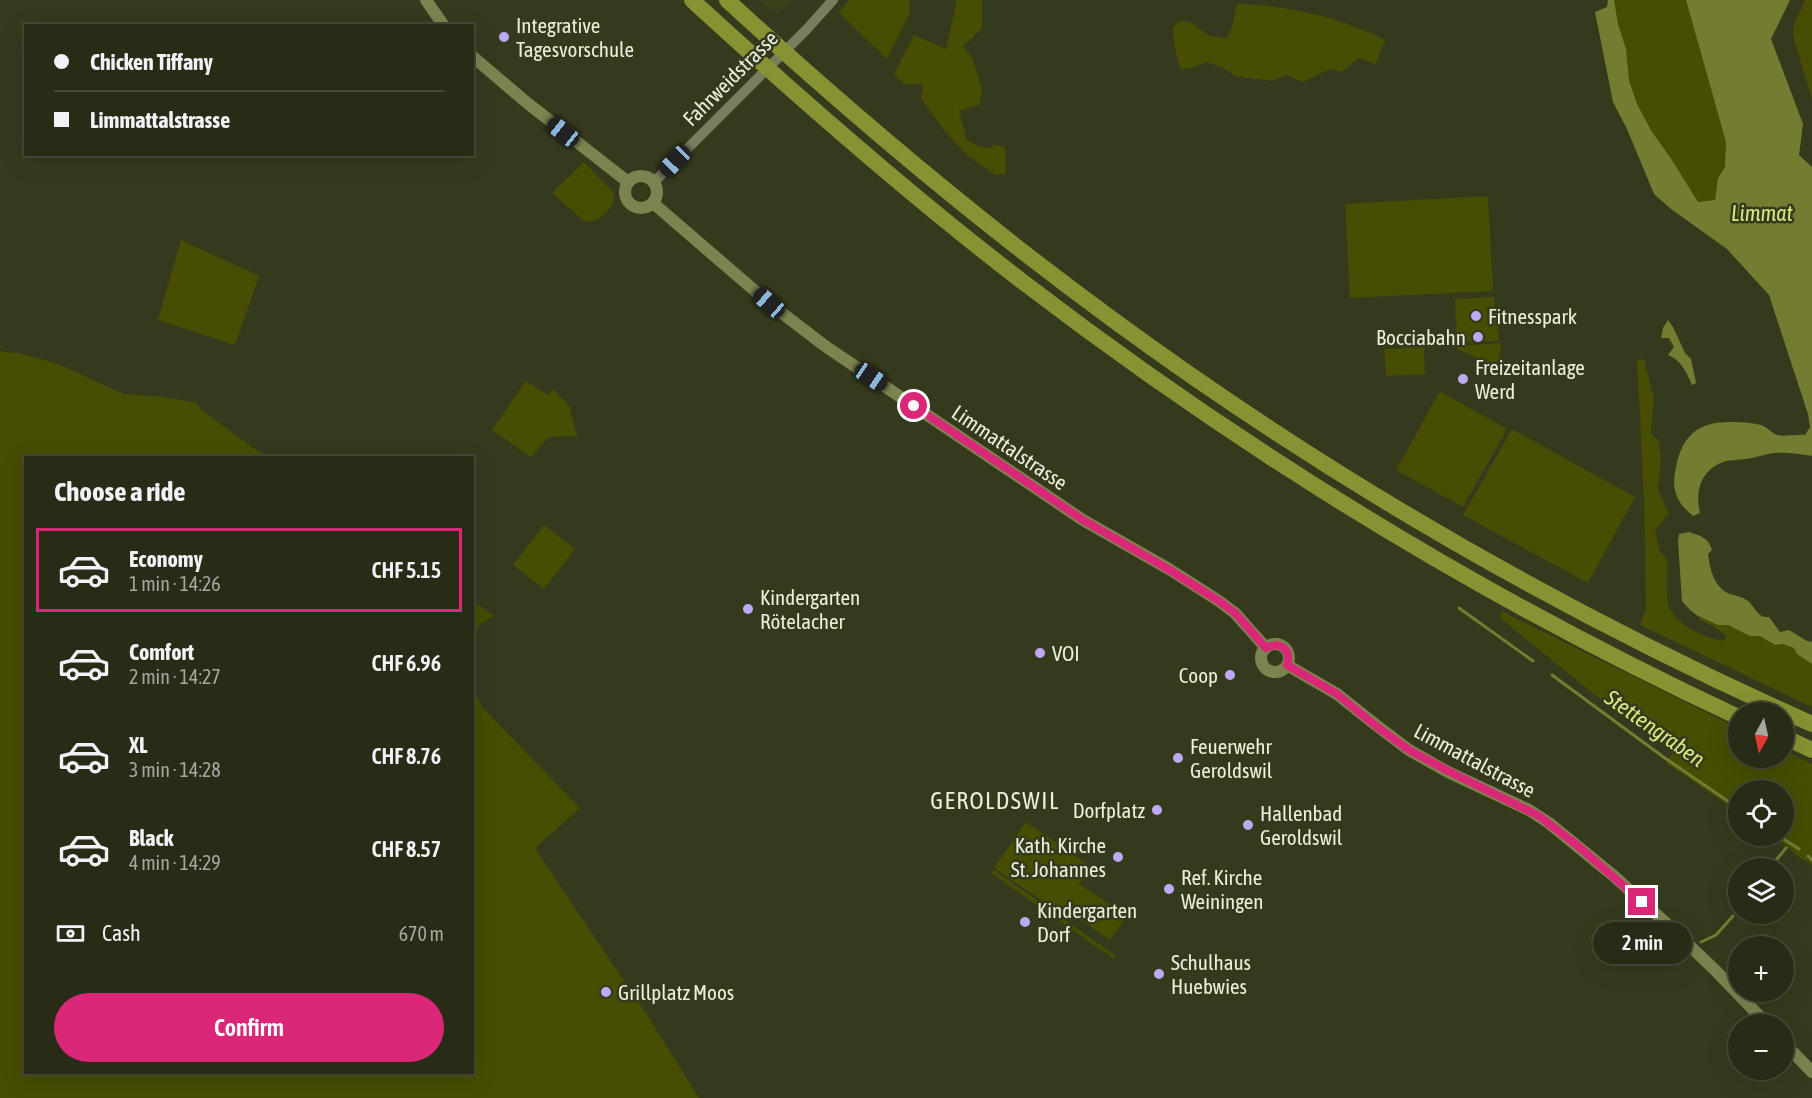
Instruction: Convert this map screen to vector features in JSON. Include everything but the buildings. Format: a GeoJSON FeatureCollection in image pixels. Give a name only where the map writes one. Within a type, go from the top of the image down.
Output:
{"type":"FeatureCollection","features":[{"type":"Feature","properties":{"kind":"highway"},"geometry":{"type":"LineString","coordinates":[[692,0],[869,157],[1021,280],[1188,402],[1283,466],[1492,591],[1586,642],[1728,712]]}},
{"type":"Feature","properties":{"kind":"highway"},"geometry":{"type":"LineString","coordinates":[[727,0],[862,120],[1034,261],[1184,371],[1287,440],[1406,514],[1509,574],[1692,669],[1812,724]]}},
{"type":"Feature","properties":{"kind":"highway"},"geometry":{"type":"LineString","coordinates":[[1794,742],[1812,750]]}},
{"type":"Feature","properties":{"kind":"main road"},"geometry":{"type":"LineString","coordinates":[[426,0],[443,24]]}},
{"type":"Feature","properties":{"kind":"main road"},"geometry":{"type":"LineString","coordinates":[[474,58],[526,102],[628,182]]}},
{"type":"Feature","properties":{"kind":"main road"},"geometry":{"type":"LineString","coordinates":[[640,177],[649,179],[653,183],[657,192],[653,203],[641,208],[629,203],[625,193],[628,182],[640,177]]}},
{"type":"Feature","properties":{"kind":"main road","name":"Limmattalstrasse"},"geometry":{"type":"LineString","coordinates":[[653,203],[769,303],[825,346],[1083,520],[1219,601],[1235,613],[1266,648]]}},
{"type":"Feature","properties":{"kind":"main road"},"geometry":{"type":"LineString","coordinates":[[1274,644],[1286,649],[1289,656],[1287,665],[1281,671],[1272,672],[1264,667],[1261,659],[1266,648],[1274,644]]}},
{"type":"Feature","properties":{"kind":"main road","name":"Limmattalstrasse"},"geometry":{"type":"LineString","coordinates":[[1287,665],[1337,694],[1409,750],[1529,810],[1549,823],[1669,926],[1757,1014]]}},
{"type":"Feature","properties":{"kind":"main road"},"geometry":{"type":"LineString","coordinates":[[1794,1053],[1812,1072]]}},
{"type":"Feature","properties":{"kind":"street","name":"Fahrweidstrasse"},"geometry":{"type":"LineString","coordinates":[[653,183],[833,0]]}},
{"type":"Feature","properties":{"kind":"shaded area"},"geometry":{"type":"Polygon","coordinates":[[[760,0],[790,0],[778,15],[760,0]]]}},
{"type":"Feature","properties":{"kind":"shaded area"},"geometry":{"type":"Polygon","coordinates":[[[849,0],[909,0],[909,15],[887,59],[839,13],[849,0]]]}},
{"type":"Feature","properties":{"kind":"shaded area"},"geometry":{"type":"Polygon","coordinates":[[[957,0],[982,0],[982,28],[963,47],[972,57],[982,90],[979,105],[959,111],[967,140],[980,147],[991,148],[994,144],[1005,148],[1006,174],[995,175],[967,155],[942,128],[921,98],[923,84],[904,84],[894,74],[914,35],[946,49],[957,0]]]}},
{"type":"Feature","properties":{"kind":"shaded area"},"geometry":{"type":"Polygon","coordinates":[[[1614,0],[1686,0],[1726,142],[1725,167],[1718,178],[1715,200],[1697,202],[1652,132],[1637,104],[1629,80],[1626,49],[1618,24],[1614,0]]]}},
{"type":"Feature","properties":{"kind":"shaded area"},"geometry":{"type":"Polygon","coordinates":[[[1805,0],[1812,0],[1812,99],[1793,36],[1794,25],[1805,0]]]}},
{"type":"Feature","properties":{"kind":"shaded area"},"geometry":{"type":"Polygon","coordinates":[[[1237,4],[1275,7],[1313,14],[1350,25],[1385,40],[1376,64],[1359,58],[1342,72],[1330,69],[1303,82],[1286,75],[1272,81],[1235,76],[1224,68],[1206,62],[1192,68],[1180,69],[1174,44],[1173,27],[1181,20],[1192,23],[1209,36],[1227,38],[1233,24],[1237,4]]]}},
{"type":"Feature","properties":{"kind":"shaded area"},"geometry":{"type":"Polygon","coordinates":[[[584,162],[614,193],[612,204],[605,214],[590,221],[584,221],[552,193],[584,162]]]}},
{"type":"Feature","properties":{"kind":"shaded area"},"geometry":{"type":"Polygon","coordinates":[[[1488,196],[1493,291],[1350,298],[1345,204],[1488,196]]]}},
{"type":"Feature","properties":{"kind":"shaded area"},"geometry":{"type":"Polygon","coordinates":[[[181,240],[259,276],[235,345],[158,320],[181,240]]]}},
{"type":"Feature","properties":{"kind":"shaded area","name":"Fitnesspark"},"geometry":{"type":"Polygon","coordinates":[[[1494,297],[1499,341],[1457,343],[1455,299],[1494,297]]]}},
{"type":"Feature","properties":{"kind":"shaded area"},"geometry":{"type":"Polygon","coordinates":[[[1501,343],[1498,374],[1492,374],[1476,365],[1477,358],[1457,349],[1458,346],[1501,343]]]}},
{"type":"Feature","properties":{"kind":"shaded area"},"geometry":{"type":"Polygon","coordinates":[[[1424,347],[1425,374],[1386,376],[1384,349],[1424,347]]]}},
{"type":"Feature","properties":{"kind":"shaded area"},"geometry":{"type":"Polygon","coordinates":[[[0,351],[22,354],[58,364],[124,394],[164,397],[197,403],[200,409],[265,456],[24,456],[24,1074],[474,1074],[474,692],[482,707],[580,808],[535,848],[651,1021],[699,1098],[0,1098],[0,351]]]}},
{"type":"Feature","properties":{"kind":"shaded area"},"geometry":{"type":"Polygon","coordinates":[[[1644,359],[1654,399],[1651,433],[1659,441],[1661,459],[1658,490],[1669,513],[1655,531],[1660,552],[1667,560],[1669,607],[1679,621],[1709,637],[1724,641],[1726,636],[1712,625],[1699,620],[1700,617],[1718,625],[1727,625],[1741,630],[1750,636],[1760,636],[1775,645],[1782,644],[1794,648],[1797,654],[1812,664],[1812,707],[1640,625],[1646,609],[1644,496],[1637,360],[1644,359]]]}},
{"type":"Feature","properties":{"kind":"shaded area"},"geometry":{"type":"Polygon","coordinates":[[[526,381],[548,395],[553,389],[569,406],[577,436],[549,437],[531,457],[492,430],[526,381]]]}},
{"type":"Feature","properties":{"kind":"shaded area"},"geometry":{"type":"Polygon","coordinates":[[[1440,391],[1507,429],[1463,507],[1396,470],[1440,391]]]}},
{"type":"Feature","properties":{"kind":"shaded area"},"geometry":{"type":"Polygon","coordinates":[[[1512,429],[1635,497],[1588,583],[1463,515],[1512,429]]]}},
{"type":"Feature","properties":{"kind":"shaded area"},"geometry":{"type":"Polygon","coordinates":[[[544,525],[575,549],[544,589],[513,565],[544,525]]]}},
{"type":"Feature","properties":{"kind":"shaded area"},"geometry":{"type":"Polygon","coordinates":[[[474,602],[494,616],[480,624],[477,629],[474,654],[474,602]]]}},
{"type":"Feature","properties":{"kind":"shaded area"},"geometry":{"type":"Polygon","coordinates":[[[1501,611],[1728,723],[1728,768],[1794,768],[1794,755],[1812,764],[1812,865],[1785,846],[1794,846],[1794,780],[1728,780],[1728,805],[1666,763],[1673,752],[1595,695],[1501,619],[1501,611]]]}},
{"type":"Feature","properties":{"kind":"shaded area"},"geometry":{"type":"Polygon","coordinates":[[[1026,822],[1091,867],[1079,884],[1127,916],[1110,940],[1063,908],[1059,912],[994,868],[1026,822]]]}},
{"type":"Feature","properties":{"kind":"shaded area"},"geometry":{"type":"Polygon","coordinates":[[[994,870],[1116,956],[1114,959],[991,873],[994,870]]]}},
{"type":"Feature","properties":{"kind":"water","name":"Limmat"},"geometry":{"type":"Polygon","coordinates":[[[1608,0],[1614,0],[1618,24],[1626,49],[1629,80],[1637,104],[1652,132],[1698,202],[1715,200],[1718,178],[1725,167],[1726,142],[1686,0],[1790,0],[1771,39],[1803,124],[1799,155],[1812,167],[1812,456],[1774,453],[1725,461],[1715,466],[1701,483],[1698,497],[1700,513],[1693,516],[1682,506],[1676,494],[1674,482],[1683,445],[1695,431],[1712,424],[1737,422],[1761,425],[1777,435],[1805,435],[1810,427],[1808,414],[1769,295],[1727,249],[1654,194],[1613,102],[1595,12],[1607,7],[1608,0]]]}},
{"type":"Feature","properties":{"kind":"water"},"geometry":{"type":"Polygon","coordinates":[[[1668,320],[1685,353],[1691,359],[1696,383],[1692,385],[1680,364],[1668,355],[1674,347],[1669,338],[1661,338],[1668,320]]]}},
{"type":"Feature","properties":{"kind":"water"},"geometry":{"type":"Polygon","coordinates":[[[1689,532],[1703,538],[1711,546],[1712,550],[1708,554],[1710,566],[1720,587],[1748,601],[1759,614],[1769,617],[1780,632],[1789,630],[1812,642],[1812,664],[1797,654],[1794,648],[1783,644],[1775,645],[1760,636],[1750,636],[1728,625],[1718,625],[1690,610],[1682,601],[1678,541],[1679,534],[1689,532]]]}},
{"type":"Feature","properties":{"kind":"waterway","name":"Stettengraben"},"geometry":{"type":"LineString","coordinates":[[1459,608],[1533,661]]}},
{"type":"Feature","properties":{"kind":"waterway","name":"Stettengraben"},"geometry":{"type":"LineString","coordinates":[[1552,675],[1728,801]]}},
{"type":"Feature","properties":{"kind":"waterway","name":"Stettengraben"},"geometry":{"type":"LineString","coordinates":[[1794,846],[1799,849]]}},
{"type":"Feature","properties":{"kind":"waterway"},"geometry":{"type":"LineString","coordinates":[[1778,858],[1786,848]]}},
{"type":"Feature","properties":{"kind":"waterway","name":"Stettengraben"},"geometry":{"type":"LineString","coordinates":[[1808,856],[1812,860]]}},
{"type":"Feature","properties":{"kind":"waterway"},"geometry":{"type":"LineString","coordinates":[[1701,942],[1716,935],[1728,922]]}},
{"type":"Feature","properties":{"kind":"place","name":"Integrative Tagesvorschule"},"geometry":{"type":"Point","coordinates":[504,37]}},
{"type":"Feature","properties":{"kind":"place","name":"Fitnesspark"},"geometry":{"type":"Point","coordinates":[1476,316]}},
{"type":"Feature","properties":{"kind":"place","name":"Bocciabahn"},"geometry":{"type":"Point","coordinates":[1478,337]}},
{"type":"Feature","properties":{"kind":"place","name":"Freizeitanlage Werd"},"geometry":{"type":"Point","coordinates":[1463,379]}},
{"type":"Feature","properties":{"kind":"place","name":"Kindergarten Rötelacher"},"geometry":{"type":"Point","coordinates":[748,609]}},
{"type":"Feature","properties":{"kind":"place","name":"VOI"},"geometry":{"type":"Point","coordinates":[1040,653]}},
{"type":"Feature","properties":{"kind":"place","name":"Coop"},"geometry":{"type":"Point","coordinates":[1230,675]}},
{"type":"Feature","properties":{"kind":"place","name":"Feuerwehr Geroldswil"},"geometry":{"type":"Point","coordinates":[1178,758]}},
{"type":"Feature","properties":{"kind":"place","name":"Dorfplatz"},"geometry":{"type":"Point","coordinates":[1157,810]}},
{"type":"Feature","properties":{"kind":"place","name":"Hallenbad Geroldswil"},"geometry":{"type":"Point","coordinates":[1248,825]}},
{"type":"Feature","properties":{"kind":"place","name":"Kath. Kirche St. Johannes"},"geometry":{"type":"Point","coordinates":[1118,857]}},
{"type":"Feature","properties":{"kind":"place","name":"Ref. Kirche Weiningen"},"geometry":{"type":"Point","coordinates":[1169,889]}},
{"type":"Feature","properties":{"kind":"place","name":"Kindergarten Dorf"},"geometry":{"type":"Point","coordinates":[1025,922]}},
{"type":"Feature","properties":{"kind":"place","name":"Schulhaus Huebwies"},"geometry":{"type":"Point","coordinates":[1159,974]}},
{"type":"Feature","properties":{"kind":"place","name":"Grillplatz Moos"},"geometry":{"type":"Point","coordinates":[606,992]}},
{"type":"Feature","properties":{"kind":"district","name":"GEROLDSWIL"},"geometry":{"type":"Point","coordinates":[995,800]}},
{"type":"Feature","properties":{"kind":"route"},"geometry":{"type":"LineString","coordinates":[[914,406],[1083,520],[1219,601],[1235,613],[1266,648],[1269,645],[1278,644],[1286,649],[1289,656],[1287,665],[1337,694],[1400,744],[1448,771],[1539,816],[1578,846],[1642,902]]}}]}
